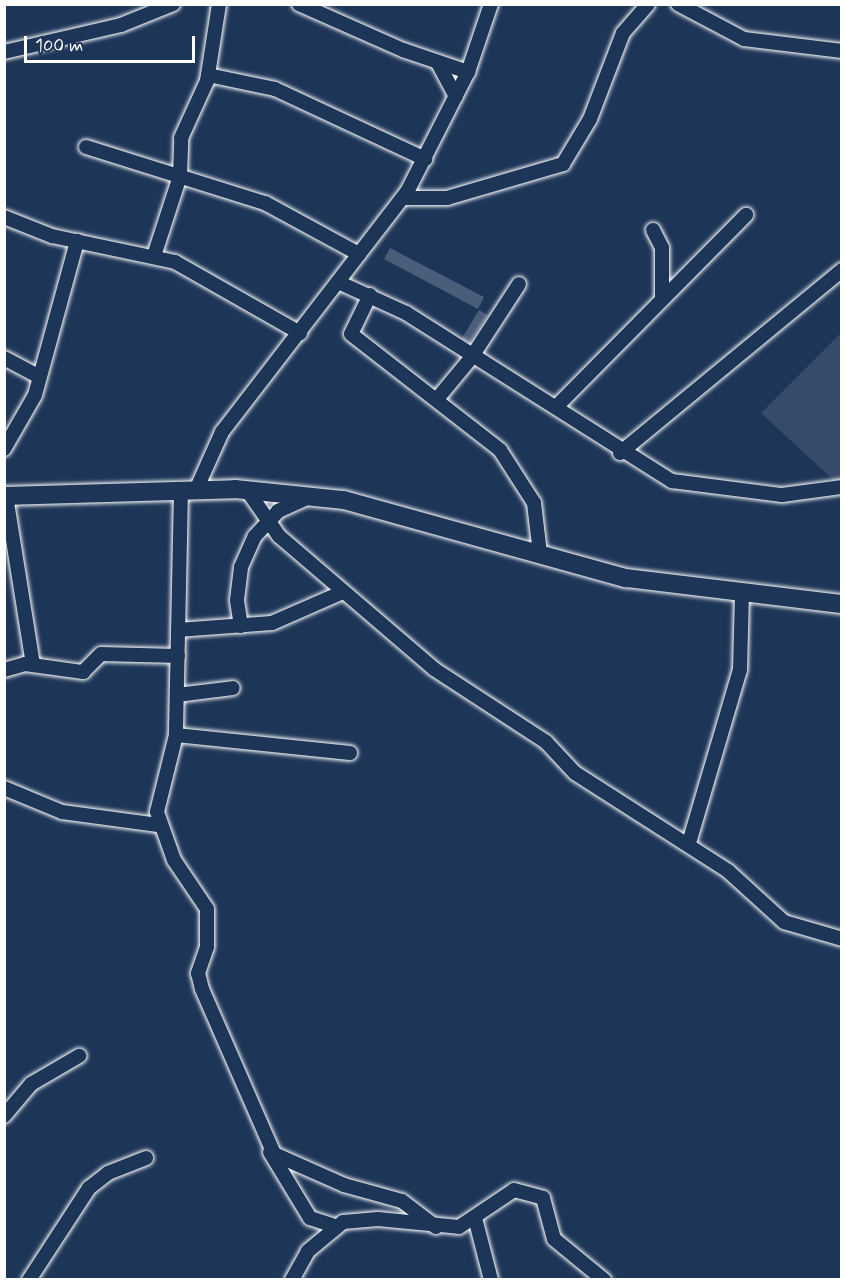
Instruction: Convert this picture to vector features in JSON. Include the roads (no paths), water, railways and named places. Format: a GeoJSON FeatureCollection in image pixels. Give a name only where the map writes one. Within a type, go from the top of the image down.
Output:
{"type":"FeatureCollection","features":[{"type":"Feature","properties":{"kind":"main road"},"geometry":{"type":"LineString","coordinates":[[5,496],[247,490],[311,497],[431,521],[626,578],[842,604]]}},
{"type":"Feature","properties":{"kind":"street"},"geometry":{"type":"LineString","coordinates":[[154,256],[180,176],[182,138],[208,75],[219,4]]}},
{"type":"Feature","properties":{"kind":"street"},"geometry":{"type":"LineString","coordinates":[[299,4],[438,63],[468,72]]}},
{"type":"Feature","properties":{"kind":"street"},"geometry":{"type":"LineString","coordinates":[[491,4],[468,72],[404,198],[222,432],[188,490],[178,630],[176,735],[157,802],[158,825],[180,871],[205,902],[207,947],[200,982],[268,1147],[302,1209],[315,1222],[334,1226],[378,1219],[436,1227],[459,1227],[514,1190],[538,1194],[547,1206],[554,1239],[604,1280]]}},
{"type":"Feature","properties":{"kind":"street"},"geometry":{"type":"LineString","coordinates":[[404,198],[447,198],[563,164],[590,119],[623,33],[648,4]]}},
{"type":"Feature","properties":{"kind":"street"},"geometry":{"type":"LineString","coordinates":[[678,4],[744,39],[842,51]]}},
{"type":"Feature","properties":{"kind":"street"},"geometry":{"type":"LineString","coordinates":[[4,52],[100,31],[171,5]]}},
{"type":"Feature","properties":{"kind":"street"},"geometry":{"type":"LineString","coordinates":[[438,63],[456,97]]}},
{"type":"Feature","properties":{"kind":"street"},"geometry":{"type":"LineString","coordinates":[[208,75],[281,92],[424,159]]}},
{"type":"Feature","properties":{"kind":"street"},"geometry":{"type":"LineString","coordinates":[[86,147],[266,203],[359,254]]}},
{"type":"Feature","properties":{"kind":"street"},"geometry":{"type":"LineString","coordinates":[[557,406],[746,215]]}},
{"type":"Feature","properties":{"kind":"street"},"geometry":{"type":"LineString","coordinates":[[4,217],[77,241],[175,262],[300,333]]}},
{"type":"Feature","properties":{"kind":"street"},"geometry":{"type":"LineString","coordinates":[[653,230],[662,248],[662,298]]}},
{"type":"Feature","properties":{"kind":"street"},"geometry":{"type":"LineString","coordinates":[[4,449],[39,377],[77,241]]}},
{"type":"Feature","properties":{"kind":"street"},"geometry":{"type":"LineString","coordinates":[[620,453],[842,270]]}},
{"type":"Feature","properties":{"kind":"street"},"geometry":{"type":"LineString","coordinates":[[338,282],[370,295],[471,358],[557,406],[620,453],[683,484],[782,495],[842,487]]}},
{"type":"Feature","properties":{"kind":"street"},"geometry":{"type":"LineString","coordinates":[[437,399],[471,358],[519,284]]}},
{"type":"Feature","properties":{"kind":"street"},"geometry":{"type":"LineString","coordinates":[[370,295],[351,334],[488,438],[519,473],[534,503],[540,553]]}},
{"type":"Feature","properties":{"kind":"street"},"geometry":{"type":"LineString","coordinates":[[4,358],[39,377]]}},
{"type":"Feature","properties":{"kind":"street"},"geometry":{"type":"LineString","coordinates":[[247,490],[266,524],[434,669],[546,742],[575,773],[689,843],[784,922],[842,939]]}},
{"type":"Feature","properties":{"kind":"street"},"geometry":{"type":"LineString","coordinates":[[5,496],[33,665]]}},
{"type":"Feature","properties":{"kind":"street"},"geometry":{"type":"LineString","coordinates":[[241,626],[237,600],[241,567],[266,524],[284,507],[311,497]]}},
{"type":"Feature","properties":{"kind":"street"},"geometry":{"type":"LineString","coordinates":[[178,630],[241,626],[305,612],[344,592]]}},
{"type":"Feature","properties":{"kind":"street"},"geometry":{"type":"LineString","coordinates":[[689,843],[740,670],[742,593]]}},
{"type":"Feature","properties":{"kind":"street"},"geometry":{"type":"LineString","coordinates":[[4,670],[33,665],[83,672],[101,654],[178,656]]}},
{"type":"Feature","properties":{"kind":"street"},"geometry":{"type":"LineString","coordinates":[[177,695],[233,688]]}},
{"type":"Feature","properties":{"kind":"street"},"geometry":{"type":"LineString","coordinates":[[176,735],[350,753]]}},
{"type":"Feature","properties":{"kind":"street"},"geometry":{"type":"LineString","coordinates":[[4,788],[62,812],[158,825]]}},
{"type":"Feature","properties":{"kind":"street"},"geometry":{"type":"LineString","coordinates":[[4,1116],[31,1084],[80,1056]]}},
{"type":"Feature","properties":{"kind":"street"},"geometry":{"type":"LineString","coordinates":[[268,1147],[285,1161],[402,1201],[436,1227]]}},
{"type":"Feature","properties":{"kind":"street"},"geometry":{"type":"LineString","coordinates":[[29,1280],[89,1188],[108,1173],[146,1158]]}},
{"type":"Feature","properties":{"kind":"street"},"geometry":{"type":"LineString","coordinates":[[475,1218],[491,1280]]}},
{"type":"Feature","properties":{"kind":"street"},"geometry":{"type":"LineString","coordinates":[[292,1280],[308,1251],[334,1226]]}}]}
